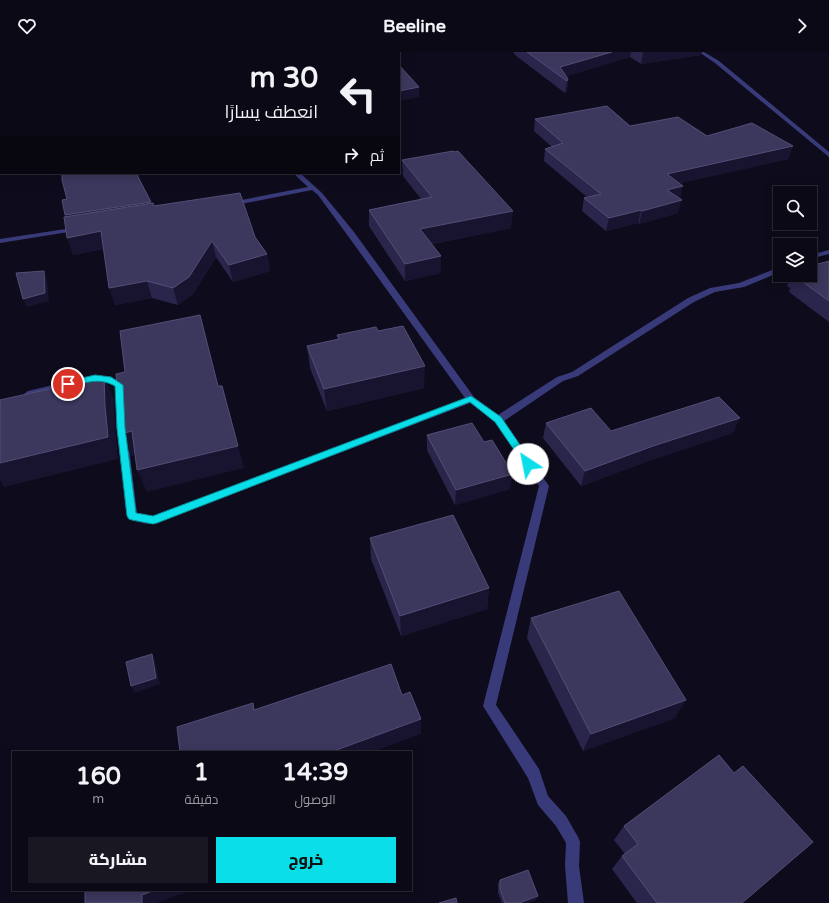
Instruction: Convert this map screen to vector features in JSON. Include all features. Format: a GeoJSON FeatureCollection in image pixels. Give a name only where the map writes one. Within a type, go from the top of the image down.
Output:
{"type":"FeatureCollection","features":[{"type":"Feature","properties":{"kind":"street"},"geometry":{"type":"LineString","coordinates":[[701,52],[717,62],[829,155]]}},
{"type":"Feature","properties":{"kind":"street"},"geometry":{"type":"LineString","coordinates":[[297,174],[313,188],[351,234],[471,399],[498,420],[544,486],[489,706],[534,774],[543,800],[561,821],[573,842],[572,866],[576,903]]}},
{"type":"Feature","properties":{"kind":"street"},"geometry":{"type":"LineString","coordinates":[[222,206],[313,188]]}},
{"type":"Feature","properties":{"kind":"street"},"geometry":{"type":"LineString","coordinates":[[0,241],[84,228]]}},
{"type":"Feature","properties":{"kind":"street"},"geometry":{"type":"LineString","coordinates":[[817,255],[829,252]]}},
{"type":"Feature","properties":{"kind":"street"},"geometry":{"type":"LineString","coordinates":[[498,420],[560,379],[575,374],[691,300],[713,290],[741,285],[773,272]]}},
{"type":"Feature","properties":{"kind":"street"},"geometry":{"type":"LineString","coordinates":[[22,395],[95,378],[108,379],[119,385],[120,410],[132,516],[153,520],[471,399]]}},
{"type":"Feature","properties":{"kind":"building"},"geometry":{"type":"Polygon","coordinates":[[[527,52],[612,52],[560,67],[568,79],[567,81],[527,52]]]}},
{"type":"Feature","properties":{"kind":"building"},"geometry":{"type":"Polygon","coordinates":[[[400,66],[419,87],[400,91],[400,66]]]}},
{"type":"Feature","properties":{"kind":"building"},"geometry":{"type":"Polygon","coordinates":[[[607,106],[630,126],[678,117],[707,136],[752,123],[793,146],[667,174],[683,186],[667,190],[682,200],[609,218],[584,198],[601,194],[545,149],[563,143],[535,119],[607,106]]]}},
{"type":"Feature","properties":{"kind":"building"},"geometry":{"type":"Polygon","coordinates":[[[458,151],[513,211],[420,229],[441,256],[405,264],[369,210],[432,197],[402,160],[458,151]]]}},
{"type":"Feature","properties":{"kind":"building"},"geometry":{"type":"Polygon","coordinates":[[[62,174],[137,174],[151,202],[65,215],[62,200],[67,199],[62,174]]]}},
{"type":"Feature","properties":{"kind":"building"},"geometry":{"type":"Polygon","coordinates":[[[240,193],[255,237],[267,254],[229,265],[212,241],[189,277],[173,288],[147,281],[109,288],[101,231],[67,238],[64,217],[153,203],[154,206],[240,193]]]}},
{"type":"Feature","properties":{"kind":"building"},"geometry":{"type":"Polygon","coordinates":[[[829,261],[829,301],[803,282],[817,282],[817,264],[829,261]]]}},
{"type":"Feature","properties":{"kind":"building"},"geometry":{"type":"Polygon","coordinates":[[[44,271],[45,293],[23,299],[16,273],[44,271]]]}},
{"type":"Feature","properties":{"kind":"building"},"geometry":{"type":"Polygon","coordinates":[[[200,315],[218,386],[222,386],[238,446],[137,470],[132,431],[121,434],[116,374],[125,372],[120,331],[200,315]]]}},
{"type":"Feature","properties":{"kind":"building"},"geometry":{"type":"Polygon","coordinates":[[[403,326],[425,366],[324,389],[307,346],[339,339],[337,335],[376,327],[378,331],[403,326]]]}},
{"type":"Feature","properties":{"kind":"building"},"geometry":{"type":"Polygon","coordinates":[[[104,377],[108,437],[0,463],[0,400],[104,377]]]}},
{"type":"Feature","properties":{"kind":"building"},"geometry":{"type":"Polygon","coordinates":[[[719,397],[740,418],[653,446],[585,471],[546,423],[591,408],[611,431],[719,397]]]}},
{"type":"Feature","properties":{"kind":"building"},"geometry":{"type":"Polygon","coordinates":[[[472,423],[484,442],[492,440],[513,474],[456,490],[427,435],[472,423]]]}},
{"type":"Feature","properties":{"kind":"building"},"geometry":{"type":"Polygon","coordinates":[[[453,515],[489,588],[400,616],[370,538],[453,515]]]}},
{"type":"Feature","properties":{"kind":"building"},"geometry":{"type":"Polygon","coordinates":[[[619,591],[686,700],[591,734],[531,618],[619,591]]]}},
{"type":"Feature","properties":{"kind":"building"},"geometry":{"type":"Polygon","coordinates":[[[152,654],[156,678],[131,686],[126,662],[152,654]]]}},
{"type":"Feature","properties":{"kind":"building"},"geometry":{"type":"Polygon","coordinates":[[[391,664],[402,695],[410,692],[421,719],[334,751],[180,751],[177,727],[253,703],[254,710],[391,664]]]}},
{"type":"Feature","properties":{"kind":"building"},"geometry":{"type":"Polygon","coordinates":[[[719,755],[734,773],[743,766],[813,842],[742,903],[657,903],[622,856],[638,844],[624,826],[719,755]]]}},
{"type":"Feature","properties":{"kind":"building"},"geometry":{"type":"Polygon","coordinates":[[[528,870],[538,896],[519,903],[505,903],[500,889],[500,880],[528,870]]]}},
{"type":"Feature","properties":{"kind":"building"},"geometry":{"type":"Polygon","coordinates":[[[85,891],[152,891],[142,895],[142,903],[85,903],[85,891]]]}},
{"type":"Feature","properties":{"kind":"building"},"geometry":{"type":"Polygon","coordinates":[[[456,898],[457,903],[439,903],[456,898]]]}},
{"type":"Feature","properties":{"kind":"route"},"geometry":{"type":"LineString","coordinates":[[68,384],[95,378],[108,379],[119,385],[121,428],[132,516],[153,520],[471,399],[498,420],[528,464]]}}]}
